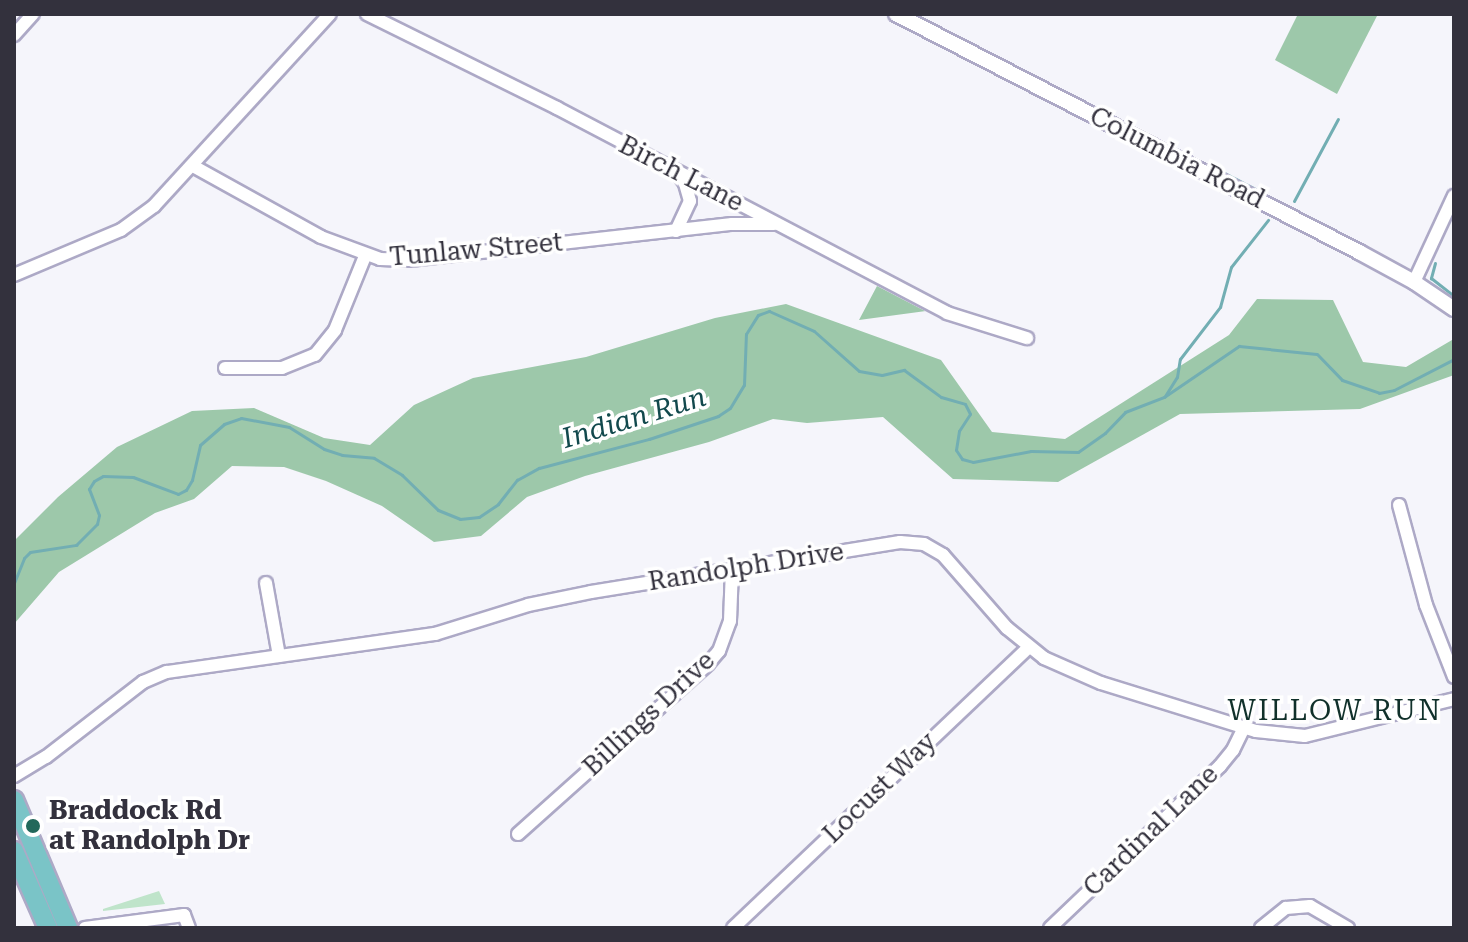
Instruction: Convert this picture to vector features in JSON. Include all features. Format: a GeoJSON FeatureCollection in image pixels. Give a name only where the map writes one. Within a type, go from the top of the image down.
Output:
{"type":"FeatureCollection","features":[{"type":"Feature","properties":{"kind":"main road"},"geometry":{"type":"LineString","coordinates":[[14,800],[68,928]]}},
{"type":"Feature","properties":{"kind":"main road"},"geometry":{"type":"LineString","coordinates":[[14,851],[48,928]]}},
{"type":"Feature","properties":{"kind":"street"},"geometry":{"type":"LineString","coordinates":[[14,35],[33,14]]}},
{"type":"Feature","properties":{"kind":"street"},"geometry":{"type":"LineString","coordinates":[[14,275],[121,230],[154,206],[330,14]]}},
{"type":"Feature","properties":{"kind":"street","name":"Birch Lane"},"geometry":{"type":"LineString","coordinates":[[367,14],[947,313],[1027,338]]}},
{"type":"Feature","properties":{"kind":"street","name":"Columbia Road"},"geometry":{"type":"LineString","coordinates":[[896,14],[1414,282],[1454,309]]}},
{"type":"Feature","properties":{"kind":"street","name":"Tunlaw Street"},"geometry":{"type":"LineString","coordinates":[[193,166],[307,229],[365,256],[410,260],[732,224],[781,225]]}},
{"type":"Feature","properties":{"kind":"street"},"geometry":{"type":"LineString","coordinates":[[676,171],[685,183],[690,201],[676,231]]}},
{"type":"Feature","properties":{"kind":"street"},"geometry":{"type":"LineString","coordinates":[[1414,282],[1454,196]]}},
{"type":"Feature","properties":{"kind":"street"},"geometry":{"type":"LineString","coordinates":[[225,368],[282,368],[315,355],[335,330],[365,256]]}},
{"type":"Feature","properties":{"kind":"street"},"geometry":{"type":"LineString","coordinates":[[1399,505],[1426,605],[1454,677]]}},
{"type":"Feature","properties":{"kind":"street","name":"Randolph Drive"},"geometry":{"type":"LineString","coordinates":[[14,776],[46,757],[129,692],[158,675],[192,667],[435,634],[528,605],[887,543],[924,544],[953,564],[1028,648],[1101,683],[1244,727],[1270,734],[1305,736],[1454,699]]}},
{"type":"Feature","properties":{"kind":"street","name":"Billings Drive"},"geometry":{"type":"LineString","coordinates":[[518,834],[719,651],[730,621],[732,569]]}},
{"type":"Feature","properties":{"kind":"street"},"geometry":{"type":"LineString","coordinates":[[266,583],[279,656]]}},
{"type":"Feature","properties":{"kind":"street","name":"Locust Way"},"geometry":{"type":"LineString","coordinates":[[733,928],[1028,648]]}},
{"type":"Feature","properties":{"kind":"street","name":"Cardinal Lane"},"geometry":{"type":"LineString","coordinates":[[1050,928],[1220,766],[1233,750],[1244,727]]}},
{"type":"Feature","properties":{"kind":"street"},"geometry":{"type":"LineString","coordinates":[[1261,928],[1286,908],[1310,906],[1348,928]]}},
{"type":"Feature","properties":{"kind":"street"},"geometry":{"type":"LineString","coordinates":[[85,928],[184,915],[189,928]]}},
{"type":"Feature","properties":{"kind":"green space"},"geometry":{"type":"Polygon","coordinates":[[[1298,14],[1378,14],[1337,94],[1275,60],[1298,14]]]}},
{"type":"Feature","properties":{"kind":"green space"},"geometry":{"type":"Polygon","coordinates":[[[877,286],[925,311],[926,311],[859,320],[877,286]]]}},
{"type":"Feature","properties":{"kind":"green space"},"geometry":{"type":"Polygon","coordinates":[[[1257,299],[1333,300],[1363,362],[1406,367],[1452,340],[1454,375],[1360,409],[1180,414],[1058,482],[953,479],[883,417],[807,423],[773,419],[709,442],[585,476],[527,497],[481,536],[434,542],[382,506],[326,481],[284,467],[232,466],[194,499],[155,513],[59,572],[14,624],[14,541],[58,497],[117,447],[192,411],[254,408],[324,438],[370,445],[414,405],[473,378],[586,357],[715,318],[786,304],[941,360],[992,432],[1065,439],[1229,335],[1257,299]]]}},
{"type":"Feature","properties":{"kind":"green space"},"geometry":{"type":"Polygon","coordinates":[[[159,891],[165,904],[103,911],[103,909],[159,891]]]}},
{"type":"Feature","properties":{"kind":"waterway"},"geometry":{"type":"LineString","coordinates":[[1294,201],[1338,119]]}},
{"type":"Feature","properties":{"kind":"waterway"},"geometry":{"type":"LineString","coordinates":[[1211,166],[1259,191]]}},
{"type":"Feature","properties":{"kind":"waterway"},"geometry":{"type":"LineString","coordinates":[[1277,201],[1287,207]]}},
{"type":"Feature","properties":{"kind":"waterway"},"geometry":{"type":"LineString","coordinates":[[1165,396],[1177,377],[1180,359],[1220,307],[1231,267],[1268,220]]}},
{"type":"Feature","properties":{"kind":"waterway"},"geometry":{"type":"LineString","coordinates":[[1435,263],[1431,278],[1454,296]]}},
{"type":"Feature","properties":{"kind":"waterway","name":"Indian Run"},"geometry":{"type":"LineString","coordinates":[[14,583],[24,558],[30,552],[76,545],[97,524],[99,515],[89,489],[94,481],[103,476],[133,477],[178,494],[186,490],[192,480],[200,445],[224,424],[241,418],[289,427],[324,449],[342,455],[374,458],[402,475],[438,510],[460,519],[479,517],[498,504],[517,480],[539,468],[649,439],[718,416],[730,408],[744,385],[746,334],[758,315],[769,311],[814,331],[859,371],[882,375],[904,370],[941,397],[965,404],[970,414],[959,431],[956,450],[962,459],[973,462],[1031,451],[1078,452],[1105,433],[1125,412],[1164,397],[1239,346],[1317,354],[1342,380],[1379,393],[1394,390],[1454,359]]}},
{"type":"Feature","properties":{"kind":"place","name":"Braddock Rd at Randolph Dr"},"geometry":{"type":"Point","coordinates":[33,826]}},
{"type":"Feature","properties":{"kind":"district","name":"WILLOW RUN"},"geometry":{"type":"Point","coordinates":[1335,711]}}]}
